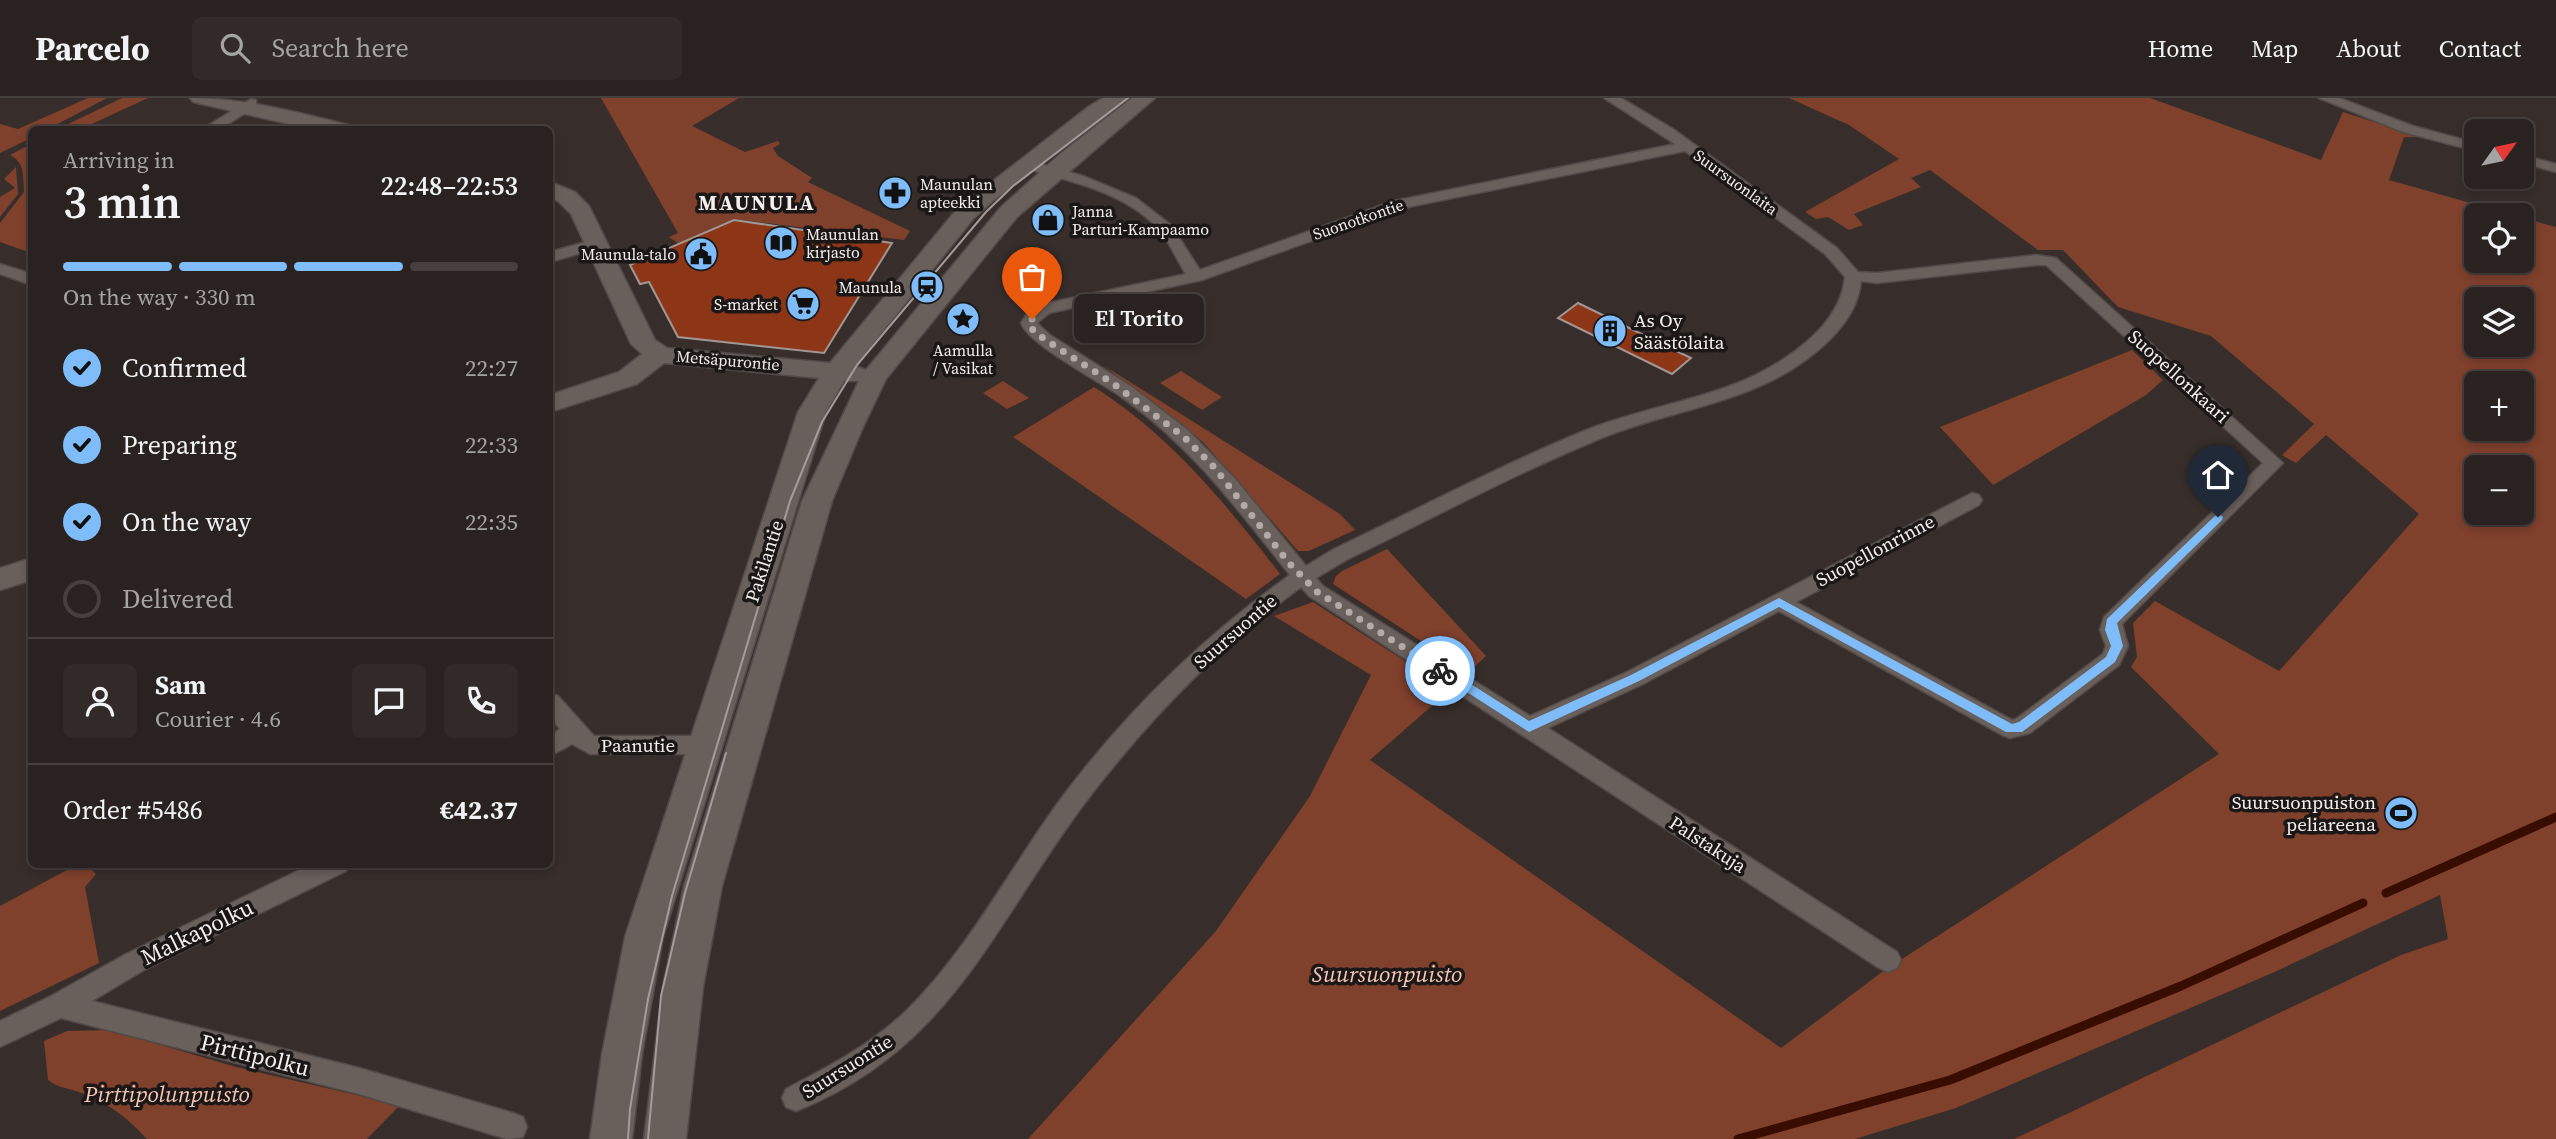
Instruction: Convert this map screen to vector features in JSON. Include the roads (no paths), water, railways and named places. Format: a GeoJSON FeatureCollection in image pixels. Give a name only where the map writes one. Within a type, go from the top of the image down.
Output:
{"type":"FeatureCollection","features":[{"type":"Feature","properties":{"kind":"main road"},"geometry":{"type":"LineString","coordinates":[[200,98],[241,103],[326,126]]}},
{"type":"Feature","properties":{"kind":"main road","name":"Pakilantie"},"geometry":{"type":"LineString","coordinates":[[611,1139],[622,1054],[644,937],[804,434],[818,401],[838,372],[965,214],[1095,111],[1118,98]]}},
{"type":"Feature","properties":{"kind":"main road","name":"Pakilantie"},"geometry":{"type":"LineString","coordinates":[[666,1139],[682,987],[703,886],[817,501],[849,427],[874,377],[1009,212],[1053,172],[1146,98]]}},
{"type":"Feature","properties":{"kind":"main road","name":"Metsäpurontie"},"geometry":{"type":"LineString","coordinates":[[553,190],[567,197],[581,211],[644,344],[659,354],[874,377]]}},
{"type":"Feature","properties":{"kind":"main road"},"geometry":{"type":"LineString","coordinates":[[553,403],[628,378],[659,354]]}},
{"type":"Feature","properties":{"kind":"main road"},"geometry":{"type":"LineString","coordinates":[[0,579],[28,570]]}},
{"type":"Feature","properties":{"kind":"street","name":"Suursuonlaita"},"geometry":{"type":"LineString","coordinates":[[1611,98],[1687,146],[1831,251],[1853,276]]}},
{"type":"Feature","properties":{"kind":"street"},"geometry":{"type":"LineString","coordinates":[[2332,99],[2408,129],[2464,144]]}},
{"type":"Feature","properties":{"kind":"street"},"geometry":{"type":"LineString","coordinates":[[213,126],[241,103]]}},
{"type":"Feature","properties":{"kind":"street","name":"Suonotkontie"},"geometry":{"type":"LineString","coordinates":[[1302,576],[1200,452],[1149,409],[1031,328],[1029,323],[1035,314],[1044,309],[1196,277],[1385,208],[1687,146]]}},
{"type":"Feature","properties":{"kind":"street"},"geometry":{"type":"LineString","coordinates":[[2534,162],[2556,168]]}},
{"type":"Feature","properties":{"kind":"street"},"geometry":{"type":"LineString","coordinates":[[1026,164],[1104,188],[1155,218],[1170,234],[1196,277]]}},
{"type":"Feature","properties":{"kind":"street"},"geometry":{"type":"LineString","coordinates":[[553,256],[596,244]]}},
{"type":"Feature","properties":{"kind":"street","name":"Suopellonkaari"},"geometry":{"type":"LineString","coordinates":[[1779,602],[2010,729],[2022,727],[2111,659],[2117,646],[2111,622],[2274,463],[2050,261],[2036,260],[1877,278],[1853,276]]}},
{"type":"Feature","properties":{"kind":"street"},"geometry":{"type":"LineString","coordinates":[[0,269],[28,279]]}},
{"type":"Feature","properties":{"kind":"street","name":"Suursuontie"},"geometry":{"type":"LineString","coordinates":[[796,1098],[874,1054],[915,1020],[964,964],[1045,840],[1105,759],[1140,719],[1241,624],[1302,576],[1341,554],[1591,435],[1667,409],[1727,393],[1783,367],[1810,348],[1837,322],[1852,288],[1853,276]]}},
{"type":"Feature","properties":{"kind":"street","name":"Suopellonrinne"},"geometry":{"type":"LineString","coordinates":[[1779,602],[1972,500]]}},
{"type":"Feature","properties":{"kind":"street"},"geometry":{"type":"LineString","coordinates":[[1302,576],[1316,591],[1529,727],[1564,708],[1635,678],[1779,602]]}},
{"type":"Feature","properties":{"kind":"street","name":"Paanutie"},"geometry":{"type":"LineString","coordinates":[[553,706],[590,745],[704,745]]}},
{"type":"Feature","properties":{"kind":"street","name":"Palstakuja"},"geometry":{"type":"LineString","coordinates":[[1529,727],[1888,960]]}},
{"type":"Feature","properties":{"kind":"street"},"geometry":{"type":"LineString","coordinates":[[553,745],[574,731]]}},
{"type":"Feature","properties":{"kind":"street","name":"Malkapolku"},"geometry":{"type":"LineString","coordinates":[[60,1005],[135,962],[329,868]]}},
{"type":"Feature","properties":{"kind":"street"},"geometry":{"type":"LineString","coordinates":[[0,1034],[60,1005]]}},
{"type":"Feature","properties":{"kind":"street","name":"Pirttipolku"},"geometry":{"type":"LineString","coordinates":[[60,1005],[359,1081],[513,1127]]}},
{"type":"Feature","properties":{"kind":"waterway"},"geometry":{"type":"LineString","coordinates":[[2386,893],[2556,817]]}},
{"type":"Feature","properties":{"kind":"waterway"},"geometry":{"type":"LineString","coordinates":[[1738,1139],[1950,1080],[2181,986],[2363,903]]}},
{"type":"Feature","properties":{"kind":"tram line"},"geometry":{"type":"LineString","coordinates":[[628,1139],[630,1109],[648,999],[672,896],[790,501],[822,422],[857,365],[986,212],[1013,186],[1128,98]]}},
{"type":"Feature","properties":{"kind":"tram line"},"geometry":{"type":"LineString","coordinates":[[648,1139],[661,996],[685,893],[726,753]]}},
{"type":"Feature","properties":{"kind":"place","name":"Maunulan apteekki"},"geometry":{"type":"Point","coordinates":[895,193]}},
{"type":"Feature","properties":{"kind":"place","name":"Janna Parturi-Kampaamo"},"geometry":{"type":"Point","coordinates":[1048,220]}},
{"type":"Feature","properties":{"kind":"place","name":"Maunulan kirjasto"},"geometry":{"type":"Point","coordinates":[781,243]}},
{"type":"Feature","properties":{"kind":"place","name":"Maunula-talo"},"geometry":{"type":"Point","coordinates":[701,254]}},
{"type":"Feature","properties":{"kind":"place","name":"Maunula"},"geometry":{"type":"Point","coordinates":[927,287]}},
{"type":"Feature","properties":{"kind":"place","name":"S-market"},"geometry":{"type":"Point","coordinates":[803,304]}},
{"type":"Feature","properties":{"kind":"place","name":"Aamulla / Vasikat"},"geometry":{"type":"Point","coordinates":[963,319]}},
{"type":"Feature","properties":{"kind":"place","name":"El Torito"},"geometry":{"type":"Point","coordinates":[1032,319]}},
{"type":"Feature","properties":{"kind":"place","name":"As Oy Säästölaita"},"geometry":{"type":"Point","coordinates":[1610,331]}},
{"type":"Feature","properties":{"kind":"place","name":"Suursuonpuiston peliareena"},"geometry":{"type":"Point","coordinates":[2401,813]}},
{"type":"Feature","properties":{"kind":"district","name":"MAUNULA"},"geometry":{"type":"Point","coordinates":[757,202]}},
{"type":"Feature","properties":{"kind":"park label","name":"Suursuonpuisto"},"geometry":{"type":"Point","coordinates":[1387,974]}},
{"type":"Feature","properties":{"kind":"park label","name":"Pirttipolunpuisto"},"geometry":{"type":"Point","coordinates":[167,1094]}}]}
